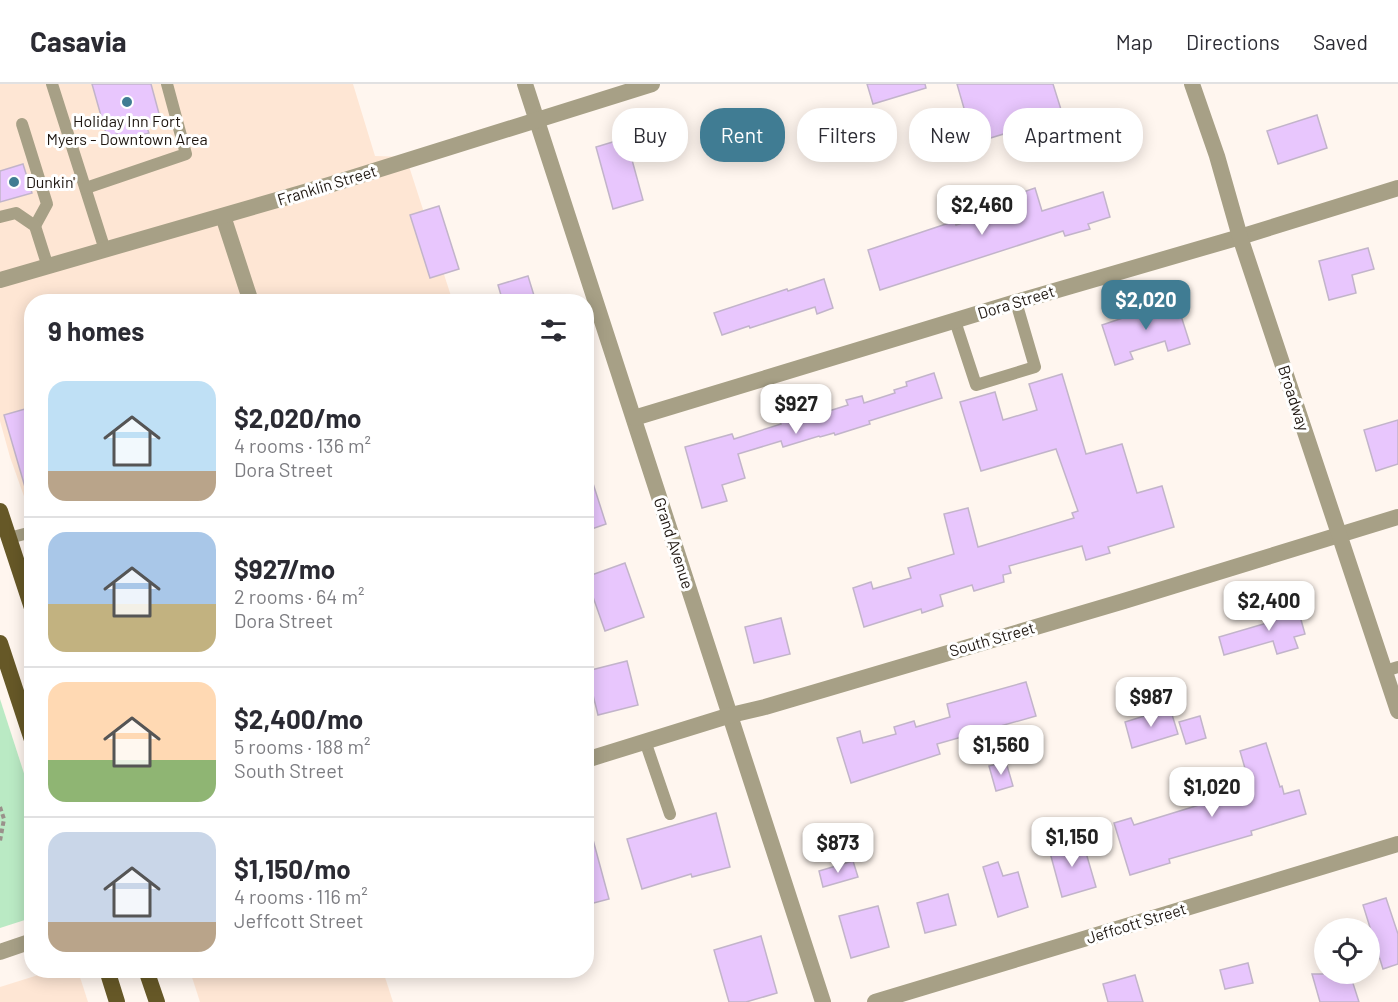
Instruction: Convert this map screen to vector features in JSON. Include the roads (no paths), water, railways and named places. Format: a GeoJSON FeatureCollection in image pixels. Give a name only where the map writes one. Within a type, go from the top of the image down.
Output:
{"type":"FeatureCollection","features":[{"type":"Feature","properties":{"kind":"main road"},"geometry":{"type":"LineString","coordinates":[[0,511],[24,584]]}},
{"type":"Feature","properties":{"kind":"main road"},"geometry":{"type":"LineString","coordinates":[[0,643],[24,716]]}},
{"type":"Feature","properties":{"kind":"main road"},"geometry":{"type":"LineString","coordinates":[[110,978],[117,1002]]}},
{"type":"Feature","properties":{"kind":"main road"},"geometry":{"type":"LineString","coordinates":[[149,978],[157,1002]]}},
{"type":"Feature","properties":{"kind":"street","name":"Grand Avenue"},"geometry":{"type":"LineString","coordinates":[[525,84],[587,294]]}},
{"type":"Feature","properties":{"kind":"street","name":"Franklin Street"},"geometry":{"type":"LineString","coordinates":[[0,280],[344,180],[652,84]]}},
{"type":"Feature","properties":{"kind":"street","name":"Broadway"},"geometry":{"type":"LineString","coordinates":[[1192,84],[1217,156],[1240,237],[1340,535],[1391,669],[1398,711]]}},
{"type":"Feature","properties":{"kind":"street","name":"Dora Street"},"geometry":{"type":"LineString","coordinates":[[634,418],[1398,188]]}},
{"type":"Feature","properties":{"kind":"street"},"geometry":{"type":"LineString","coordinates":[[224,216],[248,294]]}},
{"type":"Feature","properties":{"kind":"street","name":"Grand Avenue"},"geometry":{"type":"LineString","coordinates":[[594,315],[634,418],[823,1002]]}},
{"type":"Feature","properties":{"kind":"street","name":"South Street"},"geometry":{"type":"LineString","coordinates":[[594,757],[1398,518]]}},
{"type":"Feature","properties":{"kind":"street","name":"Jeffcott Street"},"geometry":{"type":"LineString","coordinates":[[875,1002],[1398,844]]}},
{"type":"Feature","properties":{"kind":"street"},"geometry":{"type":"LineString","coordinates":[[0,951],[24,944]]}},
{"type":"Feature","properties":{"kind":"lane"},"geometry":{"type":"LineString","coordinates":[[52,84],[105,250]]}},
{"type":"Feature","properties":{"kind":"lane"},"geometry":{"type":"LineString","coordinates":[[86,188],[186,154],[167,84]]}},
{"type":"Feature","properties":{"kind":"lane"},"geometry":{"type":"LineString","coordinates":[[22,124],[47,204],[35,226]]}},
{"type":"Feature","properties":{"kind":"lane"},"geometry":{"type":"LineString","coordinates":[[0,217],[16,213],[35,226],[48,267]]}},
{"type":"Feature","properties":{"kind":"lane"},"geometry":{"type":"LineString","coordinates":[[955,321],[976,385],[1035,366],[1016,302]]}},
{"type":"Feature","properties":{"kind":"lane"},"geometry":{"type":"LineString","coordinates":[[9,538],[24,534]]}},
{"type":"Feature","properties":{"kind":"lane"},"geometry":{"type":"LineString","coordinates":[[645,741],[670,814]]}},
{"type":"Feature","properties":{"kind":"place","name":"Holiday Inn Fort Myers - Downtown Area"},"geometry":{"type":"Point","coordinates":[127,102]}},
{"type":"Feature","properties":{"kind":"place","name":"Dunkin'"},"geometry":{"type":"Point","coordinates":[14,182]}}]}
